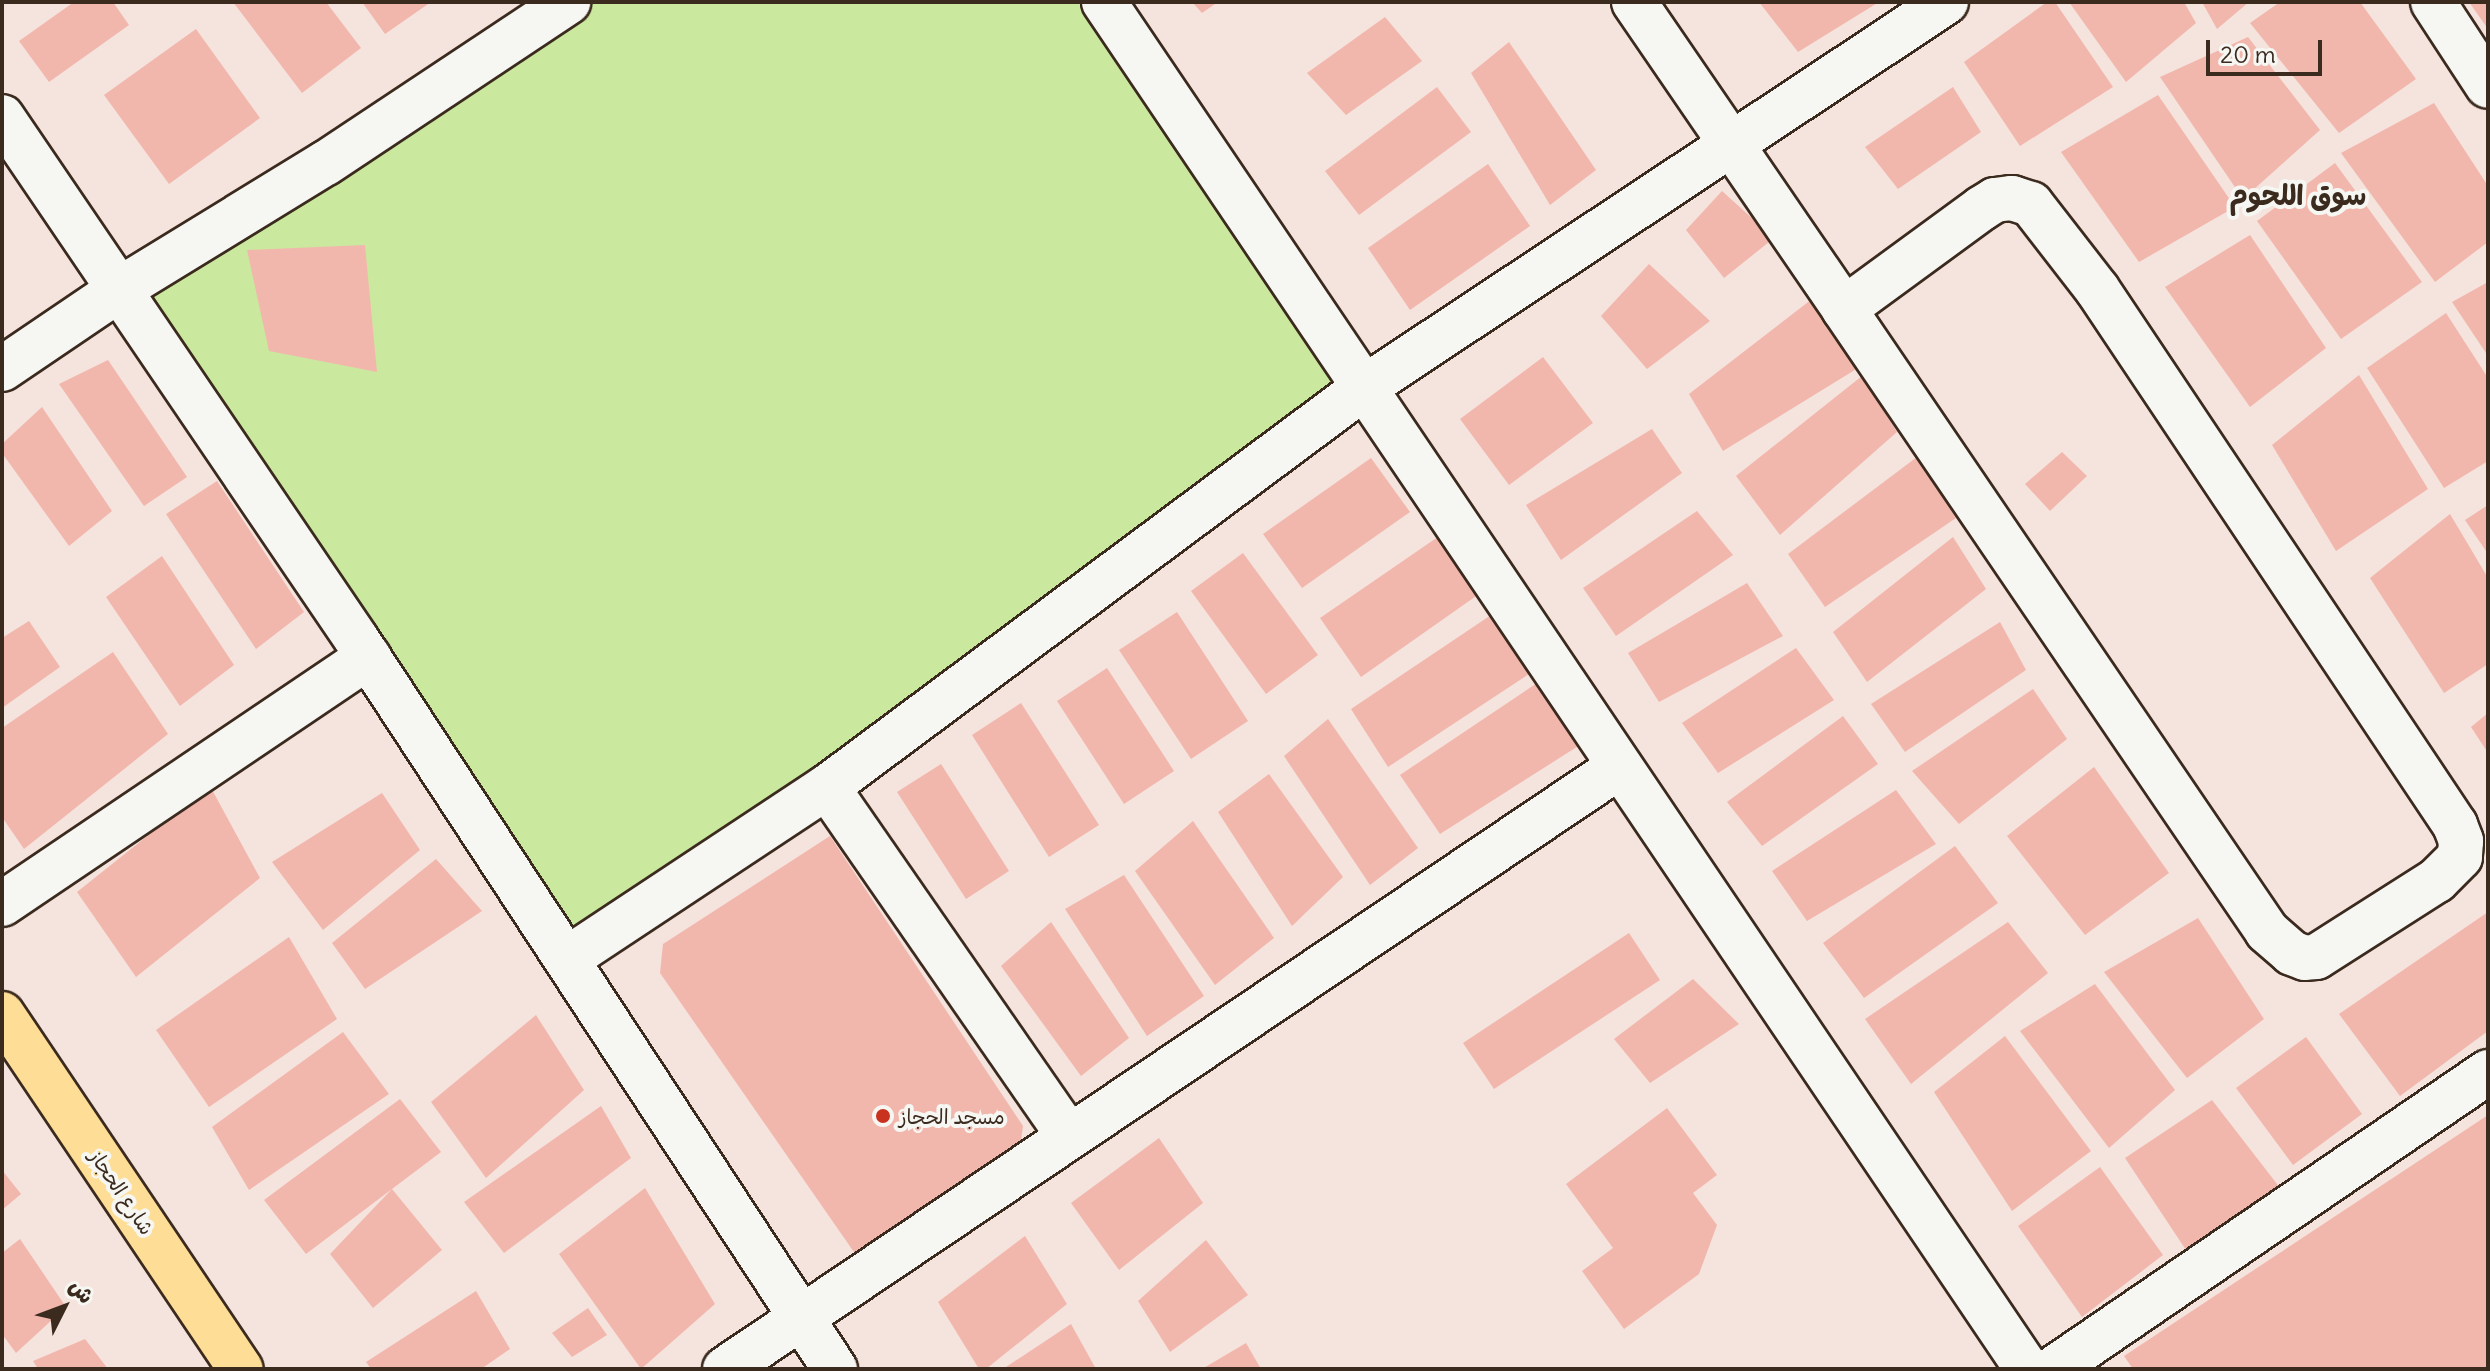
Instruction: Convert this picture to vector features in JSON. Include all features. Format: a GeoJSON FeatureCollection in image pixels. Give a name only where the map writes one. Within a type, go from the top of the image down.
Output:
{"type":"FeatureCollection","features":[{"type":"Feature","properties":{"kind":"main road","name":"شارع الحجاز"},"geometry":{"type":"LineString","coordinates":[[2,1014],[241,1369]]}},
{"type":"Feature","properties":{"kind":"street"},"geometry":{"type":"LineString","coordinates":[[2,369],[120,289],[326,163],[568,2]]}},
{"type":"Feature","properties":{"kind":"street"},"geometry":{"type":"LineString","coordinates":[[1104,2],[2027,1369]]}},
{"type":"Feature","properties":{"kind":"street"},"geometry":{"type":"LineString","coordinates":[[1634,2],[2267,931],[2281,944],[2305,958],[2316,957],[2453,868],[2460,857],[2461,841],[2455,825],[2097,289],[2031,204],[2012,198],[1995,200],[1844,309]]}},
{"type":"Feature","properties":{"kind":"street"},"geometry":{"type":"LineString","coordinates":[[567,959],[827,787],[1365,387],[1946,2]]}},
{"type":"Feature","properties":{"kind":"street"},"geometry":{"type":"LineString","coordinates":[[2433,2],[2488,86]]}},
{"type":"Feature","properties":{"kind":"street"},"geometry":{"type":"LineString","coordinates":[[2,117],[368,657],[835,1369]]}},
{"type":"Feature","properties":{"kind":"street"},"geometry":{"type":"LineString","coordinates":[[2,904],[368,657]]}},
{"type":"Feature","properties":{"kind":"street"},"geometry":{"type":"LineString","coordinates":[[725,1369],[1619,767]]}},
{"type":"Feature","properties":{"kind":"street"},"geometry":{"type":"LineString","coordinates":[[827,787],[1069,1136]]}},
{"type":"Feature","properties":{"kind":"street"},"geometry":{"type":"LineString","coordinates":[[2053,1369],[2488,1072]]}},
{"type":"Feature","properties":{"kind":"green space"},"geometry":{"type":"Polygon","coordinates":[[[569,2],[1127,2],[1388,392],[567,953],[132,292],[569,2]]]}},
{"type":"Feature","properties":{"kind":"building"},"geometry":{"type":"Polygon","coordinates":[[[74,2],[113,2],[129,25],[49,82],[19,41],[74,2]]]}},
{"type":"Feature","properties":{"kind":"building"},"geometry":{"type":"Polygon","coordinates":[[[233,2],[326,2],[361,48],[302,93],[233,2]]]}},
{"type":"Feature","properties":{"kind":"building"},"geometry":{"type":"Polygon","coordinates":[[[362,2],[431,2],[385,34],[362,2]]]}},
{"type":"Feature","properties":{"kind":"building"},"geometry":{"type":"Polygon","coordinates":[[[1192,2],[1218,2],[1202,13],[1192,2]]]}},
{"type":"Feature","properties":{"kind":"building"},"geometry":{"type":"Polygon","coordinates":[[[1759,2],[1879,2],[1798,52],[1759,2]]]}},
{"type":"Feature","properties":{"kind":"building"},"geometry":{"type":"Polygon","coordinates":[[[2047,2],[2055,2],[2113,87],[2020,146],[1964,62],[2047,2]]]}},
{"type":"Feature","properties":{"kind":"building"},"geometry":{"type":"Polygon","coordinates":[[[2069,2],[2184,2],[2196,23],[2126,82],[2069,2]]]}},
{"type":"Feature","properties":{"kind":"building"},"geometry":{"type":"Polygon","coordinates":[[[2202,2],[2249,2],[2217,29],[2202,2]]]}},
{"type":"Feature","properties":{"kind":"building"},"geometry":{"type":"Polygon","coordinates":[[[2280,2],[2360,2],[2416,79],[2339,133],[2250,23],[2280,2]]]}},
{"type":"Feature","properties":{"kind":"building"},"geometry":{"type":"Polygon","coordinates":[[[2469,2],[2488,2],[2488,29],[2469,2]]]}},
{"type":"Feature","properties":{"kind":"building"},"geometry":{"type":"Polygon","coordinates":[[[1385,17],[1422,61],[1346,115],[1307,73],[1385,17]]]}},
{"type":"Feature","properties":{"kind":"building"},"geometry":{"type":"Polygon","coordinates":[[[196,29],[260,118],[169,184],[104,95],[196,29]]]}},
{"type":"Feature","properties":{"kind":"building"},"geometry":{"type":"Polygon","coordinates":[[[2248,37],[2320,130],[2243,199],[2160,77],[2248,37]]]}},
{"type":"Feature","properties":{"kind":"building"},"geometry":{"type":"Polygon","coordinates":[[[1509,42],[1596,170],[1550,205],[1471,73],[1509,42]]]}},
{"type":"Feature","properties":{"kind":"building"},"geometry":{"type":"Polygon","coordinates":[[[1437,87],[1471,132],[1359,215],[1325,171],[1437,87]]]}},
{"type":"Feature","properties":{"kind":"building"},"geometry":{"type":"Polygon","coordinates":[[[1953,87],[1981,132],[1898,189],[1865,147],[1953,87]]]}},
{"type":"Feature","properties":{"kind":"building"},"geometry":{"type":"Polygon","coordinates":[[[2158,95],[2235,207],[2139,262],[2061,152],[2158,95]]]}},
{"type":"Feature","properties":{"kind":"building"},"geometry":{"type":"Polygon","coordinates":[[[2434,103],[2488,186],[2488,242],[2435,282],[2341,153],[2434,103]]]}},
{"type":"Feature","properties":{"kind":"building"},"geometry":{"type":"Polygon","coordinates":[[[2335,163],[2422,282],[2341,339],[2257,221],[2335,163]]]}},
{"type":"Feature","properties":{"kind":"building"},"geometry":{"type":"Polygon","coordinates":[[[1488,164],[1530,226],[1410,310],[1368,248],[1488,164]]]}},
{"type":"Feature","properties":{"kind":"building"},"geometry":{"type":"Polygon","coordinates":[[[1722,191],[1774,238],[1724,278],[1686,230],[1722,191]]]}},
{"type":"Feature","properties":{"kind":"building"},"geometry":{"type":"Polygon","coordinates":[[[2250,235],[2326,348],[2250,407],[2165,287],[2250,235]]]}},
{"type":"Feature","properties":{"kind":"building"},"geometry":{"type":"Polygon","coordinates":[[[365,245],[377,372],[269,351],[247,250],[365,245]]]}},
{"type":"Feature","properties":{"kind":"building"},"geometry":{"type":"Polygon","coordinates":[[[1649,264],[1710,321],[1647,369],[1601,316],[1649,264]]]}},
{"type":"Feature","properties":{"kind":"building"},"geometry":{"type":"Polygon","coordinates":[[[2488,282],[2488,356],[2452,302],[2488,282]]]}},
{"type":"Feature","properties":{"kind":"building"},"geometry":{"type":"Polygon","coordinates":[[[1812,299],[1858,368],[1723,451],[1689,394],[1812,299]]]}},
{"type":"Feature","properties":{"kind":"building"},"geometry":{"type":"Polygon","coordinates":[[[2446,313],[2488,378],[2488,461],[2444,488],[2367,368],[2446,313]]]}},
{"type":"Feature","properties":{"kind":"building"},"geometry":{"type":"Polygon","coordinates":[[[1543,357],[1593,423],[1509,485],[1460,419],[1543,357]]]}},
{"type":"Feature","properties":{"kind":"building"},"geometry":{"type":"Polygon","coordinates":[[[108,360],[187,477],[144,506],[59,384],[108,360]]]}},
{"type":"Feature","properties":{"kind":"building"},"geometry":{"type":"Polygon","coordinates":[[[2359,375],[2428,489],[2336,551],[2272,445],[2359,375]]]}},
{"type":"Feature","properties":{"kind":"building"},"geometry":{"type":"Polygon","coordinates":[[[1862,376],[1897,432],[1780,535],[1736,476],[1862,376]]]}},
{"type":"Feature","properties":{"kind":"building"},"geometry":{"type":"Polygon","coordinates":[[[42,407],[112,511],[69,546],[2,453],[2,444],[42,407]]]}},
{"type":"Feature","properties":{"kind":"building"},"geometry":{"type":"Polygon","coordinates":[[[1652,429],[1682,473],[1561,560],[1526,505],[1652,429]]]}},
{"type":"Feature","properties":{"kind":"building"},"geometry":{"type":"Polygon","coordinates":[[[2062,452],[2087,476],[2050,511],[2025,484],[2062,452]]]}},
{"type":"Feature","properties":{"kind":"building"},"geometry":{"type":"Polygon","coordinates":[[[1917,457],[1956,518],[1825,607],[1788,554],[1917,457]]]}},
{"type":"Feature","properties":{"kind":"building"},"geometry":{"type":"Polygon","coordinates":[[[1371,458],[1410,512],[1302,588],[1263,534],[1371,458]]]}},
{"type":"Feature","properties":{"kind":"building"},"geometry":{"type":"Polygon","coordinates":[[[217,481],[304,612],[256,649],[166,514],[217,481]]]}},
{"type":"Feature","properties":{"kind":"building"},"geometry":{"type":"Polygon","coordinates":[[[2488,505],[2488,554],[2465,520],[2488,505]]]}},
{"type":"Feature","properties":{"kind":"building"},"geometry":{"type":"Polygon","coordinates":[[[1697,511],[1733,555],[1616,636],[1583,588],[1697,511]]]}},
{"type":"Feature","properties":{"kind":"building"},"geometry":{"type":"Polygon","coordinates":[[[2450,514],[2488,578],[2488,664],[2444,693],[2370,578],[2450,514]]]}},
{"type":"Feature","properties":{"kind":"building"},"geometry":{"type":"Polygon","coordinates":[[[1448,530],[1489,587],[1361,677],[1320,618],[1448,530]]]}},
{"type":"Feature","properties":{"kind":"building"},"geometry":{"type":"Polygon","coordinates":[[[1953,537],[1986,589],[1867,682],[1833,632],[1953,537]]]}},
{"type":"Feature","properties":{"kind":"building"},"geometry":{"type":"Polygon","coordinates":[[[1243,553],[1318,655],[1266,694],[1191,591],[1243,553]]]}},
{"type":"Feature","properties":{"kind":"building"},"geometry":{"type":"Polygon","coordinates":[[[162,556],[234,665],[180,706],[106,597],[162,556]]]}},
{"type":"Feature","properties":{"kind":"building"},"geometry":{"type":"Polygon","coordinates":[[[1747,583],[1783,636],[1659,702],[1628,653],[1747,583]]]}},
{"type":"Feature","properties":{"kind":"building"},"geometry":{"type":"Polygon","coordinates":[[[1497,611],[1535,670],[1388,767],[1351,709],[1497,611]]]}},
{"type":"Feature","properties":{"kind":"building"},"geometry":{"type":"Polygon","coordinates":[[[1177,612],[1248,721],[1191,759],[1119,650],[1177,612]]]}},
{"type":"Feature","properties":{"kind":"building"},"geometry":{"type":"Polygon","coordinates":[[[29,621],[60,667],[2,708],[2,638],[29,621]]]}},
{"type":"Feature","properties":{"kind":"building"},"geometry":{"type":"Polygon","coordinates":[[[2000,622],[2026,670],[1905,752],[1871,704],[2000,622]]]}},
{"type":"Feature","properties":{"kind":"building"},"geometry":{"type":"Polygon","coordinates":[[[1796,648],[1834,700],[1718,773],[1682,723],[1796,648]]]}},
{"type":"Feature","properties":{"kind":"building"},"geometry":{"type":"Polygon","coordinates":[[[113,652],[168,734],[24,849],[2,817],[2,728],[113,652]]]}},
{"type":"Feature","properties":{"kind":"building"},"geometry":{"type":"Polygon","coordinates":[[[1107,668],[1174,771],[1124,804],[1057,701],[1107,668]]]}},
{"type":"Feature","properties":{"kind":"building"},"geometry":{"type":"Polygon","coordinates":[[[1543,679],[1583,743],[1440,834],[1400,775],[1543,679]]]}},
{"type":"Feature","properties":{"kind":"building"},"geometry":{"type":"Polygon","coordinates":[[[2033,689],[2067,739],[1959,824],[1912,771],[2033,689]]]}},
{"type":"Feature","properties":{"kind":"building"},"geometry":{"type":"Polygon","coordinates":[[[1021,703],[1099,825],[1049,857],[972,735],[1021,703]]]}},
{"type":"Feature","properties":{"kind":"building"},"geometry":{"type":"Polygon","coordinates":[[[2488,713],[2488,753],[2471,727],[2488,713]]]}},
{"type":"Feature","properties":{"kind":"building"},"geometry":{"type":"Polygon","coordinates":[[[1843,716],[1878,764],[1762,846],[1727,802],[1843,716]]]}},
{"type":"Feature","properties":{"kind":"building"},"geometry":{"type":"Polygon","coordinates":[[[1328,719],[1418,848],[1370,885],[1284,756],[1328,719]]]}},
{"type":"Feature","properties":{"kind":"building"},"geometry":{"type":"Polygon","coordinates":[[[941,764],[1009,871],[966,899],[897,792],[941,764]]]}},
{"type":"Feature","properties":{"kind":"building"},"geometry":{"type":"Polygon","coordinates":[[[2094,767],[2169,873],[2085,935],[2007,836],[2094,767]]]}},
{"type":"Feature","properties":{"kind":"building"},"geometry":{"type":"Polygon","coordinates":[[[1269,774],[1343,877],[1292,926],[1218,812],[1269,774]]]}},
{"type":"Feature","properties":{"kind":"building"},"geometry":{"type":"Polygon","coordinates":[[[210,786],[260,878],[136,977],[77,892],[210,786]]]}},
{"type":"Feature","properties":{"kind":"building"},"geometry":{"type":"Polygon","coordinates":[[[1896,790],[1936,844],[1807,921],[1772,871],[1896,790]]]}},
{"type":"Feature","properties":{"kind":"building"},"geometry":{"type":"Polygon","coordinates":[[[382,793],[420,850],[323,930],[272,862],[382,793]]]}},
{"type":"Feature","properties":{"kind":"building"},"geometry":{"type":"Polygon","coordinates":[[[1193,821],[1274,938],[1215,985],[1135,871],[1193,821]]]}},
{"type":"Feature","properties":{"kind":"building"},"geometry":{"type":"Polygon","coordinates":[[[830,836],[1023,1126],[1021,1140],[856,1255],[660,973],[663,944],[830,836]]]}},
{"type":"Feature","properties":{"kind":"building"},"geometry":{"type":"Polygon","coordinates":[[[1955,846],[1998,903],[1864,998],[1823,943],[1955,846]]]}},
{"type":"Feature","properties":{"kind":"building"},"geometry":{"type":"Polygon","coordinates":[[[436,859],[482,911],[365,989],[332,943],[436,859]]]}},
{"type":"Feature","properties":{"kind":"building"},"geometry":{"type":"Polygon","coordinates":[[[1124,875],[1204,996],[1147,1036],[1065,909],[1124,875]]]}},
{"type":"Feature","properties":{"kind":"building"},"geometry":{"type":"Polygon","coordinates":[[[2488,912],[2488,1031],[2400,1096],[2339,1014],[2488,912]]]}},
{"type":"Feature","properties":{"kind":"building"},"geometry":{"type":"Polygon","coordinates":[[[2198,918],[2264,1019],[2187,1078],[2104,972],[2198,918]]]}},
{"type":"Feature","properties":{"kind":"building"},"geometry":{"type":"Polygon","coordinates":[[[1051,922],[1129,1038],[1081,1076],[1001,966],[1051,922]]]}},
{"type":"Feature","properties":{"kind":"building"},"geometry":{"type":"Polygon","coordinates":[[[2008,922],[2048,973],[1911,1084],[1865,1019],[2008,922]]]}},
{"type":"Feature","properties":{"kind":"building"},"geometry":{"type":"Polygon","coordinates":[[[1629,933],[1660,980],[1494,1089],[1463,1043],[1629,933]]]}},
{"type":"Feature","properties":{"kind":"building"},"geometry":{"type":"Polygon","coordinates":[[[289,937],[337,1019],[209,1107],[156,1030],[289,937]]]}},
{"type":"Feature","properties":{"kind":"building"},"geometry":{"type":"Polygon","coordinates":[[[1693,979],[1739,1024],[1650,1083],[1614,1039],[1693,979]]]}},
{"type":"Feature","properties":{"kind":"building"},"geometry":{"type":"Polygon","coordinates":[[[2095,984],[2175,1090],[2109,1148],[2020,1031],[2095,984]]]}},
{"type":"Feature","properties":{"kind":"building"},"geometry":{"type":"Polygon","coordinates":[[[536,1015],[584,1090],[486,1178],[431,1102],[536,1015]]]}},
{"type":"Feature","properties":{"kind":"building"},"geometry":{"type":"Polygon","coordinates":[[[343,1032],[389,1094],[249,1190],[212,1127],[343,1032]]]}},
{"type":"Feature","properties":{"kind":"building"},"geometry":{"type":"Polygon","coordinates":[[[2005,1036],[2091,1151],[2012,1211],[1934,1092],[2005,1036]]]}},
{"type":"Feature","properties":{"kind":"building"},"geometry":{"type":"Polygon","coordinates":[[[2306,1037],[2362,1114],[2293,1165],[2236,1088],[2306,1037]]]}},
{"type":"Feature","properties":{"kind":"building"},"geometry":{"type":"Polygon","coordinates":[[[400,1099],[441,1152],[306,1254],[264,1200],[400,1099]]]}},
{"type":"Feature","properties":{"kind":"building"},"geometry":{"type":"Polygon","coordinates":[[[2212,1100],[2284,1193],[2186,1250],[2125,1158],[2212,1100]]]}},
{"type":"Feature","properties":{"kind":"building"},"geometry":{"type":"Polygon","coordinates":[[[601,1106],[631,1158],[504,1253],[464,1202],[601,1106]]]}},
{"type":"Feature","properties":{"kind":"building"},"geometry":{"type":"Polygon","coordinates":[[[1667,1108],[1717,1175],[1693,1193],[1717,1225],[1699,1274],[1624,1329],[1582,1271],[1613,1248],[1566,1184],[1667,1108]]]}},
{"type":"Feature","properties":{"kind":"building"},"geometry":{"type":"Polygon","coordinates":[[[2488,1115],[2488,1369],[2133,1369],[2124,1356],[2488,1115]]]}},
{"type":"Feature","properties":{"kind":"building"},"geometry":{"type":"Polygon","coordinates":[[[1159,1138],[1203,1203],[1119,1270],[1071,1203],[1159,1138]]]}},
{"type":"Feature","properties":{"kind":"building"},"geometry":{"type":"Polygon","coordinates":[[[2100,1167],[2163,1255],[2082,1317],[2018,1226],[2100,1167]]]}},
{"type":"Feature","properties":{"kind":"building"},"geometry":{"type":"Polygon","coordinates":[[[2,1170],[21,1194],[2,1210],[2,1170]]]}},
{"type":"Feature","properties":{"kind":"building"},"geometry":{"type":"Polygon","coordinates":[[[645,1188],[715,1304],[641,1369],[559,1254],[645,1188]]]}},
{"type":"Feature","properties":{"kind":"building"},"geometry":{"type":"Polygon","coordinates":[[[392,1189],[442,1250],[373,1308],[330,1254],[392,1189]]]}},
{"type":"Feature","properties":{"kind":"building"},"geometry":{"type":"Polygon","coordinates":[[[1025,1236],[1067,1304],[986,1369],[979,1369],[938,1302],[1025,1236]]]}},
{"type":"Feature","properties":{"kind":"building"},"geometry":{"type":"Polygon","coordinates":[[[20,1239],[66,1307],[16,1353],[2,1334],[2,1253],[20,1239]]]}},
{"type":"Feature","properties":{"kind":"building"},"geometry":{"type":"Polygon","coordinates":[[[1206,1240],[1248,1295],[1170,1352],[1138,1301],[1206,1240]]]}},
{"type":"Feature","properties":{"kind":"building"},"geometry":{"type":"Polygon","coordinates":[[[476,1291],[510,1349],[481,1369],[371,1369],[366,1362],[476,1291]]]}},
{"type":"Feature","properties":{"kind":"building"},"geometry":{"type":"Polygon","coordinates":[[[588,1308],[607,1335],[572,1357],[552,1333],[588,1308]]]}},
{"type":"Feature","properties":{"kind":"building"},"geometry":{"type":"Polygon","coordinates":[[[1071,1324],[1096,1369],[1003,1369],[1071,1324]]]}},
{"type":"Feature","properties":{"kind":"building"},"geometry":{"type":"Polygon","coordinates":[[[85,1339],[108,1369],[38,1369],[33,1361],[85,1339]]]}},
{"type":"Feature","properties":{"kind":"building"},"geometry":{"type":"Polygon","coordinates":[[[1246,1343],[1261,1369],[1202,1369],[1246,1343]]]}},
{"type":"Feature","properties":{"kind":"place","name":"مسجد الحجاز"},"geometry":{"type":"Point","coordinates":[883,1116]}},
{"type":"Feature","properties":{"kind":"district","name":"سوق اللحوم"},"geometry":{"type":"Point","coordinates":[2298,195]}}]}
